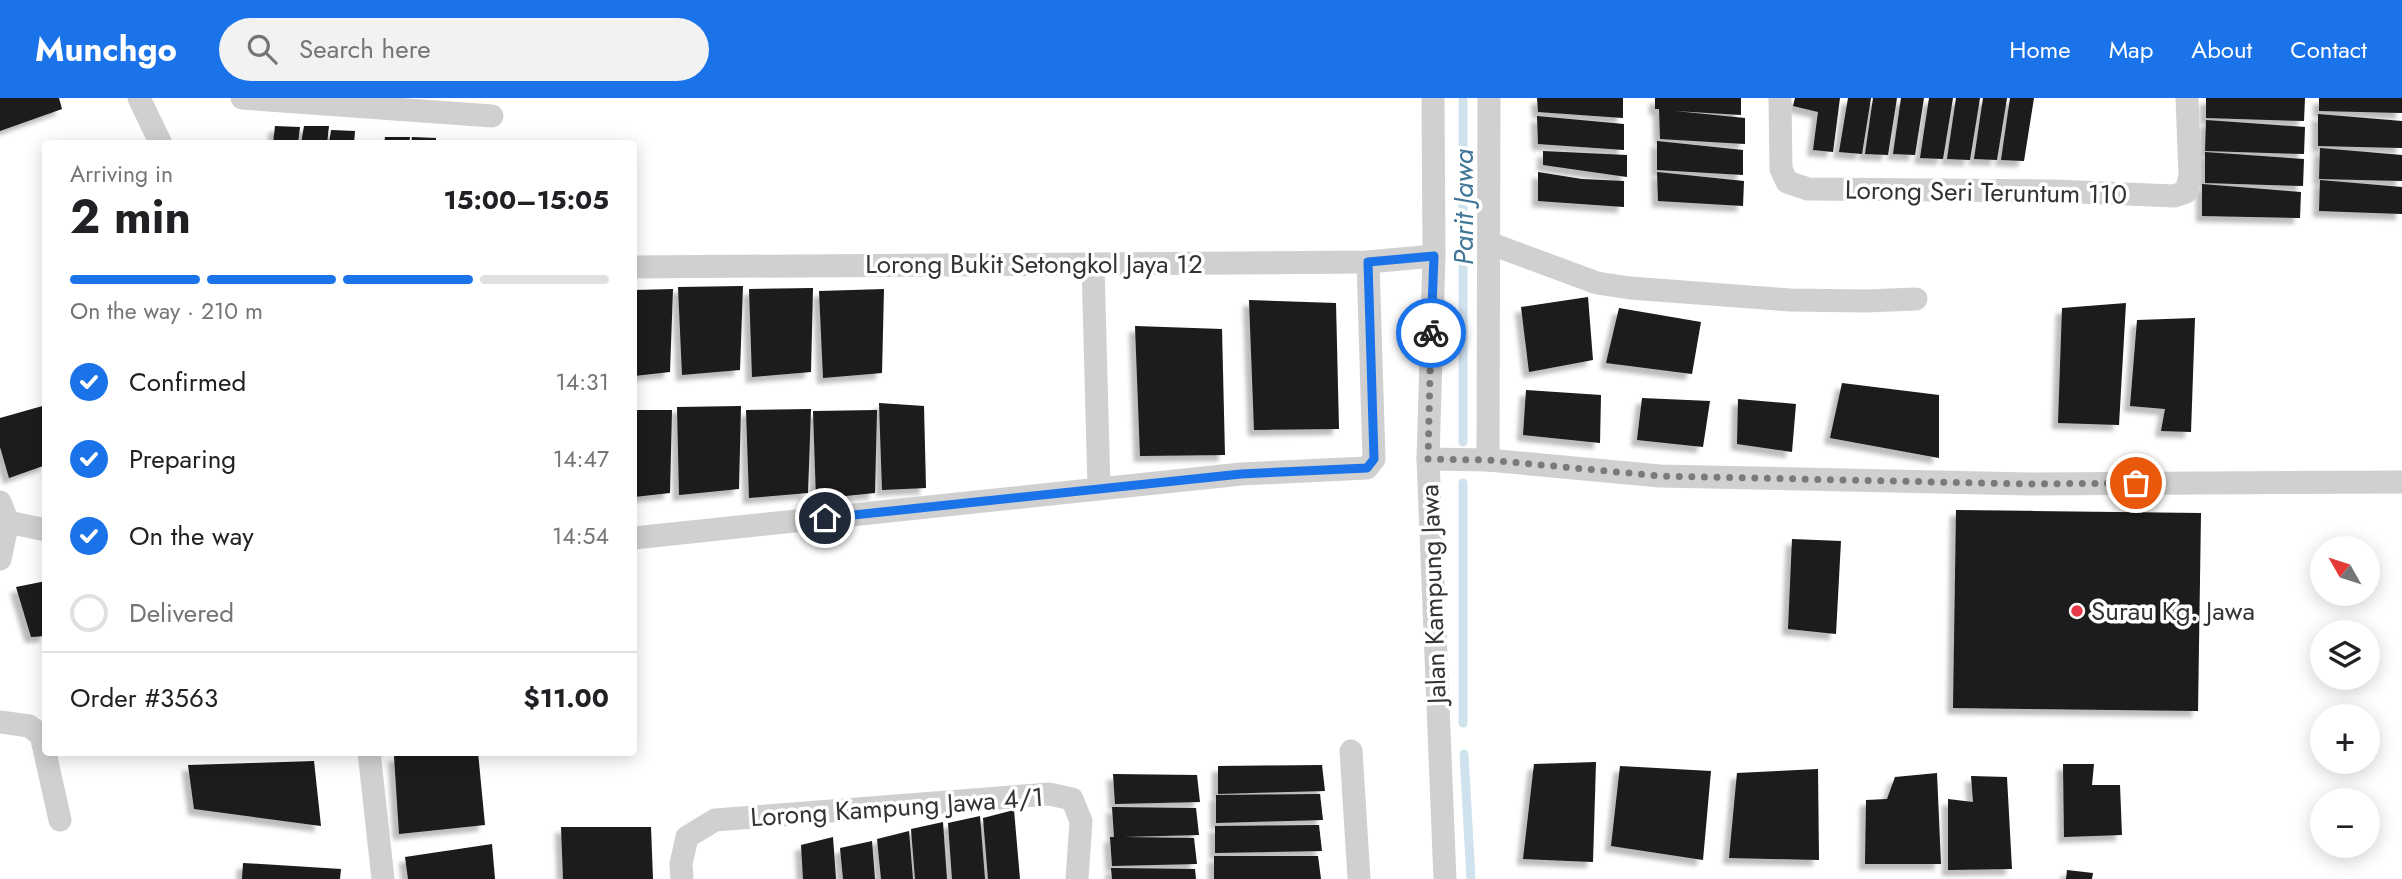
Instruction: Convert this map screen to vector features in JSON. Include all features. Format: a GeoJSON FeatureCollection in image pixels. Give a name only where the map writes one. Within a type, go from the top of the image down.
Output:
{"type":"FeatureCollection","features":[{"type":"Feature","properties":{"kind":"street"},"geometry":{"type":"LineString","coordinates":[[139,98],[159,140]]}},
{"type":"Feature","properties":{"kind":"street"},"geometry":{"type":"LineString","coordinates":[[242,98],[492,116]]}},
{"type":"Feature","properties":{"kind":"street","name":"Jalan Kampung Jawa"},"geometry":{"type":"LineString","coordinates":[[1433,98],[1434,256],[1428,459],[1445,879]]}},
{"type":"Feature","properties":{"kind":"street"},"geometry":{"type":"LineString","coordinates":[[1488,460],[1489,98]]}},
{"type":"Feature","properties":{"kind":"street","name":"Lorong Seri Teruntum 110"},"geometry":{"type":"LineString","coordinates":[[1780,98],[1780,169],[1787,182],[1808,189],[2054,191],[2174,196],[2186,192],[2190,176],[2187,98]]}},
{"type":"Feature","properties":{"kind":"street"},"geometry":{"type":"LineString","coordinates":[[1489,243],[1597,283],[1630,288],[1790,300],[1916,299]]}},
{"type":"Feature","properties":{"kind":"street","name":"Lorong Bukit Setongkol Jaya 12"},"geometry":{"type":"LineString","coordinates":[[637,267],[1368,262],[1434,256]]}},
{"type":"Feature","properties":{"kind":"street"},"geometry":{"type":"LineString","coordinates":[[637,538],[1241,474],[1367,468],[1374,459],[1368,262]]}},
{"type":"Feature","properties":{"kind":"street"},"geometry":{"type":"LineString","coordinates":[[1093,264],[1099,489]]}},
{"type":"Feature","properties":{"kind":"street"},"geometry":{"type":"LineString","coordinates":[[1428,459],[1488,460],[1660,476],[2029,484],[2402,482]]}},
{"type":"Feature","properties":{"kind":"street"},"geometry":{"type":"LineString","coordinates":[[0,559],[3,516],[42,529]]}},
{"type":"Feature","properties":{"kind":"street"},"geometry":{"type":"LineString","coordinates":[[0,722],[29,726],[41,735],[42,739]]}},
{"type":"Feature","properties":{"kind":"street"},"geometry":{"type":"LineString","coordinates":[[1351,751],[1359,879]]}},
{"type":"Feature","properties":{"kind":"street"},"geometry":{"type":"LineString","coordinates":[[46,756],[60,820]]}},
{"type":"Feature","properties":{"kind":"street"},"geometry":{"type":"LineString","coordinates":[[369,756],[383,879]]}},
{"type":"Feature","properties":{"kind":"street","name":"Lorong Kampung Jawa 4/1"},"geometry":{"type":"LineString","coordinates":[[682,879],[681,864],[687,837],[715,820],[1049,793],[1072,799],[1081,821],[1077,879]]}},
{"type":"Feature","properties":{"kind":"building"},"geometry":{"type":"Polygon","coordinates":[[[0,98],[59,98],[62,109],[0,131],[0,98]]]}},
{"type":"Feature","properties":{"kind":"building"},"geometry":{"type":"Polygon","coordinates":[[[1537,98],[1623,98],[1623,118],[1538,112],[1537,98]]]}},
{"type":"Feature","properties":{"kind":"building"},"geometry":{"type":"Polygon","coordinates":[[[1655,98],[1741,98],[1741,115],[1675,111],[1745,118],[1745,144],[1660,139],[1659,109],[1655,109],[1655,98]]]}},
{"type":"Feature","properties":{"kind":"building"},"geometry":{"type":"Polygon","coordinates":[[[1795,98],[1840,98],[1833,152],[1813,150],[1818,112],[1793,106],[1795,98]]]}},
{"type":"Feature","properties":{"kind":"building"},"geometry":{"type":"Polygon","coordinates":[[[1848,98],[1871,98],[1862,154],[1839,152],[1848,98]]]}},
{"type":"Feature","properties":{"kind":"building"},"geometry":{"type":"Polygon","coordinates":[[[1873,98],[1897,98],[1888,155],[1865,154],[1873,98]]]}},
{"type":"Feature","properties":{"kind":"building"},"geometry":{"type":"Polygon","coordinates":[[[1901,98],[1924,98],[1915,155],[1893,154],[1901,98]]]}},
{"type":"Feature","properties":{"kind":"building"},"geometry":{"type":"Polygon","coordinates":[[[1929,98],[1953,98],[1943,159],[1920,158],[1929,98]]]}},
{"type":"Feature","properties":{"kind":"building"},"geometry":{"type":"Polygon","coordinates":[[[1956,98],[1980,98],[1970,160],[1947,159],[1956,98]]]}},
{"type":"Feature","properties":{"kind":"building"},"geometry":{"type":"Polygon","coordinates":[[[1983,98],[2007,98],[1997,160],[1974,159],[1983,98]]]}},
{"type":"Feature","properties":{"kind":"building"},"geometry":{"type":"Polygon","coordinates":[[[2010,98],[2034,98],[2024,161],[2001,160],[2010,98]]]}},
{"type":"Feature","properties":{"kind":"building"},"geometry":{"type":"Polygon","coordinates":[[[2206,98],[2305,98],[2304,121],[2206,118],[2206,98]]]}},
{"type":"Feature","properties":{"kind":"building"},"geometry":{"type":"Polygon","coordinates":[[[2319,98],[2402,98],[2402,113],[2319,111],[2319,98]]]}},
{"type":"Feature","properties":{"kind":"building"},"geometry":{"type":"Polygon","coordinates":[[[2318,114],[2402,121],[2402,148],[2318,146],[2318,114]]]}},
{"type":"Feature","properties":{"kind":"building"},"geometry":{"type":"Polygon","coordinates":[[[1537,116],[1624,124],[1624,150],[1538,144],[1537,116]]]}},
{"type":"Feature","properties":{"kind":"building"},"geometry":{"type":"Polygon","coordinates":[[[2206,120],[2305,127],[2304,154],[2205,151],[2206,120]]]}},
{"type":"Feature","properties":{"kind":"building"},"geometry":{"type":"Polygon","coordinates":[[[275,126],[300,127],[298,140],[273,140],[275,126]]]}},
{"type":"Feature","properties":{"kind":"building"},"geometry":{"type":"Polygon","coordinates":[[[304,126],[329,126],[327,140],[302,140],[304,126]]]}},
{"type":"Feature","properties":{"kind":"building"},"geometry":{"type":"Polygon","coordinates":[[[331,130],[355,131],[354,140],[330,140],[331,130]]]}},
{"type":"Feature","properties":{"kind":"building"},"geometry":{"type":"Polygon","coordinates":[[[385,137],[410,137],[410,140],[385,140],[385,137]]]}},
{"type":"Feature","properties":{"kind":"building"},"geometry":{"type":"Polygon","coordinates":[[[412,137],[436,138],[436,140],[412,140],[412,137]]]}},
{"type":"Feature","properties":{"kind":"building"},"geometry":{"type":"Polygon","coordinates":[[[1657,141],[1743,150],[1743,175],[1657,170],[1657,141]]]}},
{"type":"Feature","properties":{"kind":"building"},"geometry":{"type":"Polygon","coordinates":[[[2320,148],[2402,155],[2402,181],[2319,179],[2320,148]]]}},
{"type":"Feature","properties":{"kind":"building"},"geometry":{"type":"Polygon","coordinates":[[[1543,151],[1627,155],[1627,177],[1543,165],[1543,151]]]}},
{"type":"Feature","properties":{"kind":"building"},"geometry":{"type":"Polygon","coordinates":[[[2205,152],[2304,159],[2303,186],[2205,183],[2205,152]]]}},
{"type":"Feature","properties":{"kind":"building"},"geometry":{"type":"Polygon","coordinates":[[[1538,172],[1582,179],[1624,181],[1624,207],[1538,201],[1538,172]]]}},
{"type":"Feature","properties":{"kind":"building"},"geometry":{"type":"Polygon","coordinates":[[[1657,172],[1744,181],[1743,206],[1658,201],[1657,172]]]}},
{"type":"Feature","properties":{"kind":"building"},"geometry":{"type":"Polygon","coordinates":[[[2320,180],[2402,187],[2402,214],[2319,211],[2320,180]]]}},
{"type":"Feature","properties":{"kind":"building"},"geometry":{"type":"Polygon","coordinates":[[[2202,184],[2301,192],[2300,218],[2202,216],[2202,184]]]}},
{"type":"Feature","properties":{"kind":"building"},"geometry":{"type":"Polygon","coordinates":[[[743,286],[740,370],[682,375],[678,287],[743,286]]]}},
{"type":"Feature","properties":{"kind":"building"},"geometry":{"type":"Polygon","coordinates":[[[813,288],[811,372],[752,377],[749,289],[813,288]]]}},
{"type":"Feature","properties":{"kind":"building"},"geometry":{"type":"Polygon","coordinates":[[[673,289],[670,372],[637,376],[637,290],[673,289]]]}},
{"type":"Feature","properties":{"kind":"building"},"geometry":{"type":"Polygon","coordinates":[[[884,289],[882,373],[823,378],[819,291],[884,289]]]}},
{"type":"Feature","properties":{"kind":"building"},"geometry":{"type":"Polygon","coordinates":[[[1588,297],[1593,360],[1529,372],[1521,307],[1588,297]]]}},
{"type":"Feature","properties":{"kind":"building"},"geometry":{"type":"Polygon","coordinates":[[[1249,300],[1336,303],[1339,429],[1254,430],[1249,300]]]}},
{"type":"Feature","properties":{"kind":"building"},"geometry":{"type":"Polygon","coordinates":[[[2126,303],[2119,425],[2058,423],[2062,308],[2126,303]]]}},
{"type":"Feature","properties":{"kind":"building"},"geometry":{"type":"Polygon","coordinates":[[[1619,308],[1701,322],[1692,374],[1606,363],[1619,308]]]}},
{"type":"Feature","properties":{"kind":"building"},"geometry":{"type":"Polygon","coordinates":[[[2195,318],[2191,432],[2161,431],[2165,409],[2130,406],[2137,320],[2195,318]]]}},
{"type":"Feature","properties":{"kind":"building"},"geometry":{"type":"Polygon","coordinates":[[[1135,326],[1222,329],[1225,455],[1140,456],[1135,326]]]}},
{"type":"Feature","properties":{"kind":"building"},"geometry":{"type":"Polygon","coordinates":[[[1842,383],[1939,395],[1939,458],[1830,438],[1842,383]]]}},
{"type":"Feature","properties":{"kind":"building"},"geometry":{"type":"Polygon","coordinates":[[[1526,390],[1601,395],[1600,443],[1523,435],[1526,390]]]}},
{"type":"Feature","properties":{"kind":"building"},"geometry":{"type":"Polygon","coordinates":[[[1642,398],[1710,401],[1703,447],[1637,440],[1642,398]]]}},
{"type":"Feature","properties":{"kind":"building"},"geometry":{"type":"Polygon","coordinates":[[[1738,399],[1796,404],[1792,452],[1737,444],[1738,399]]]}},
{"type":"Feature","properties":{"kind":"building"},"geometry":{"type":"Polygon","coordinates":[[[879,403],[924,406],[926,488],[882,490],[879,403]]]}},
{"type":"Feature","properties":{"kind":"building"},"geometry":{"type":"Polygon","coordinates":[[[42,406],[42,466],[9,478],[0,447],[0,418],[42,406]]]}},
{"type":"Feature","properties":{"kind":"building"},"geometry":{"type":"Polygon","coordinates":[[[741,406],[739,489],[679,495],[677,407],[741,406]]]}},
{"type":"Feature","properties":{"kind":"building"},"geometry":{"type":"Polygon","coordinates":[[[811,409],[808,493],[749,498],[746,410],[811,409]]]}},
{"type":"Feature","properties":{"kind":"building"},"geometry":{"type":"Polygon","coordinates":[[[637,410],[672,410],[670,493],[637,497],[637,410]]]}},
{"type":"Feature","properties":{"kind":"building"},"geometry":{"type":"Polygon","coordinates":[[[877,410],[875,493],[816,499],[813,411],[877,410]]]}},
{"type":"Feature","properties":{"kind":"building","name":"Surau Kg. Jawa"},"geometry":{"type":"Polygon","coordinates":[[[1956,510],[2201,513],[2198,711],[1953,708],[1956,510]]]}},
{"type":"Feature","properties":{"kind":"building"},"geometry":{"type":"Polygon","coordinates":[[[1792,539],[1841,541],[1836,634],[1788,629],[1792,539]]]}},
{"type":"Feature","properties":{"kind":"building"},"geometry":{"type":"Polygon","coordinates":[[[42,582],[42,636],[31,637],[16,587],[42,582]]]}},
{"type":"Feature","properties":{"kind":"building"},"geometry":{"type":"Polygon","coordinates":[[[394,756],[478,756],[485,825],[399,834],[394,756]]]}},
{"type":"Feature","properties":{"kind":"building"},"geometry":{"type":"Polygon","coordinates":[[[314,761],[321,826],[194,809],[188,765],[314,761]]]}},
{"type":"Feature","properties":{"kind":"building"},"geometry":{"type":"Polygon","coordinates":[[[1596,762],[1593,862],[1523,859],[1534,764],[1596,762]]]}},
{"type":"Feature","properties":{"kind":"building"},"geometry":{"type":"Polygon","coordinates":[[[2063,764],[2094,764],[2092,785],[2120,785],[2122,835],[2064,837],[2063,764]]]}},
{"type":"Feature","properties":{"kind":"building"},"geometry":{"type":"Polygon","coordinates":[[[1322,765],[1325,791],[1218,794],[1218,766],[1322,765]]]}},
{"type":"Feature","properties":{"kind":"building"},"geometry":{"type":"Polygon","coordinates":[[[1620,766],[1711,771],[1703,860],[1611,846],[1620,766]]]}},
{"type":"Feature","properties":{"kind":"building"},"geometry":{"type":"Polygon","coordinates":[[[1818,769],[1819,860],[1729,858],[1737,773],[1818,769]]]}},
{"type":"Feature","properties":{"kind":"building"},"geometry":{"type":"Polygon","coordinates":[[[1937,773],[1941,864],[1865,864],[1866,800],[1887,799],[1895,777],[1937,773]]]}},
{"type":"Feature","properties":{"kind":"building"},"geometry":{"type":"Polygon","coordinates":[[[1113,774],[1197,775],[1200,802],[1115,804],[1113,774]]]}},
{"type":"Feature","properties":{"kind":"building"},"geometry":{"type":"Polygon","coordinates":[[[1971,776],[2007,777],[2012,869],[1948,870],[1948,799],[1973,802],[1971,776]]]}},
{"type":"Feature","properties":{"kind":"building"},"geometry":{"type":"Polygon","coordinates":[[[1320,794],[1323,820],[1216,823],[1216,795],[1320,794]]]}},
{"type":"Feature","properties":{"kind":"building"},"geometry":{"type":"Polygon","coordinates":[[[1112,807],[1196,808],[1199,835],[1123,837],[1194,838],[1197,864],[1112,866],[1112,807]]]}},
{"type":"Feature","properties":{"kind":"building"},"geometry":{"type":"Polygon","coordinates":[[[1014,810],[1020,879],[988,879],[983,818],[1014,810]]]}},
{"type":"Feature","properties":{"kind":"building"},"geometry":{"type":"Polygon","coordinates":[[[980,816],[985,879],[952,879],[948,823],[980,816]]]}},
{"type":"Feature","properties":{"kind":"building"},"geometry":{"type":"Polygon","coordinates":[[[943,822],[947,879],[915,879],[911,829],[943,822]]]}},
{"type":"Feature","properties":{"kind":"building"},"geometry":{"type":"Polygon","coordinates":[[[1319,825],[1322,851],[1215,853],[1215,826],[1319,825]]]}},
{"type":"Feature","properties":{"kind":"building"},"geometry":{"type":"Polygon","coordinates":[[[561,827],[651,827],[653,879],[563,879],[561,827]]]}},
{"type":"Feature","properties":{"kind":"building"},"geometry":{"type":"Polygon","coordinates":[[[909,831],[913,879],[881,879],[877,839],[909,831]]]}},
{"type":"Feature","properties":{"kind":"building"},"geometry":{"type":"Polygon","coordinates":[[[833,837],[836,879],[803,879],[801,845],[833,837]]]}},
{"type":"Feature","properties":{"kind":"building"},"geometry":{"type":"Polygon","coordinates":[[[872,841],[875,879],[843,879],[840,848],[872,841]]]}},
{"type":"Feature","properties":{"kind":"building"},"geometry":{"type":"Polygon","coordinates":[[[492,844],[495,879],[408,879],[405,857],[492,844]]]}},
{"type":"Feature","properties":{"kind":"building"},"geometry":{"type":"Polygon","coordinates":[[[1214,856],[1318,856],[1321,879],[1214,879],[1214,856]]]}},
{"type":"Feature","properties":{"kind":"building"},"geometry":{"type":"Polygon","coordinates":[[[243,863],[341,869],[340,879],[242,879],[243,863]]]}},
{"type":"Feature","properties":{"kind":"building"},"geometry":{"type":"Polygon","coordinates":[[[1111,868],[1195,869],[1196,879],[1112,879],[1111,868]]]}},
{"type":"Feature","properties":{"kind":"building"},"geometry":{"type":"Polygon","coordinates":[[[2067,870],[2093,873],[2092,879],[2066,879],[2067,870]]]}},
{"type":"Feature","properties":{"kind":"waterway","name":"Parit Jawa"},"geometry":{"type":"LineString","coordinates":[[1463,98],[1463,442]]}},
{"type":"Feature","properties":{"kind":"waterway","name":"Parit Jawa"},"geometry":{"type":"LineString","coordinates":[[1463,483],[1463,723]]}},
{"type":"Feature","properties":{"kind":"waterway","name":"Parit Jawa"},"geometry":{"type":"LineString","coordinates":[[1464,754],[1471,879]]}},
{"type":"Feature","properties":{"kind":"way so far"},"geometry":{"type":"LineString","coordinates":[[1431,333],[1428,459],[1488,460],[1660,476],[2029,484],[2136,483]]}},
{"type":"Feature","properties":{"kind":"place","name":"Surau Kg. Jawa"},"geometry":{"type":"Point","coordinates":[2077,611]}},
{"type":"Feature","properties":{"kind":"route"},"geometry":{"type":"LineString","coordinates":[[825,518],[1241,474],[1367,468],[1374,459],[1368,262],[1434,256],[1431,333]]}}]}
